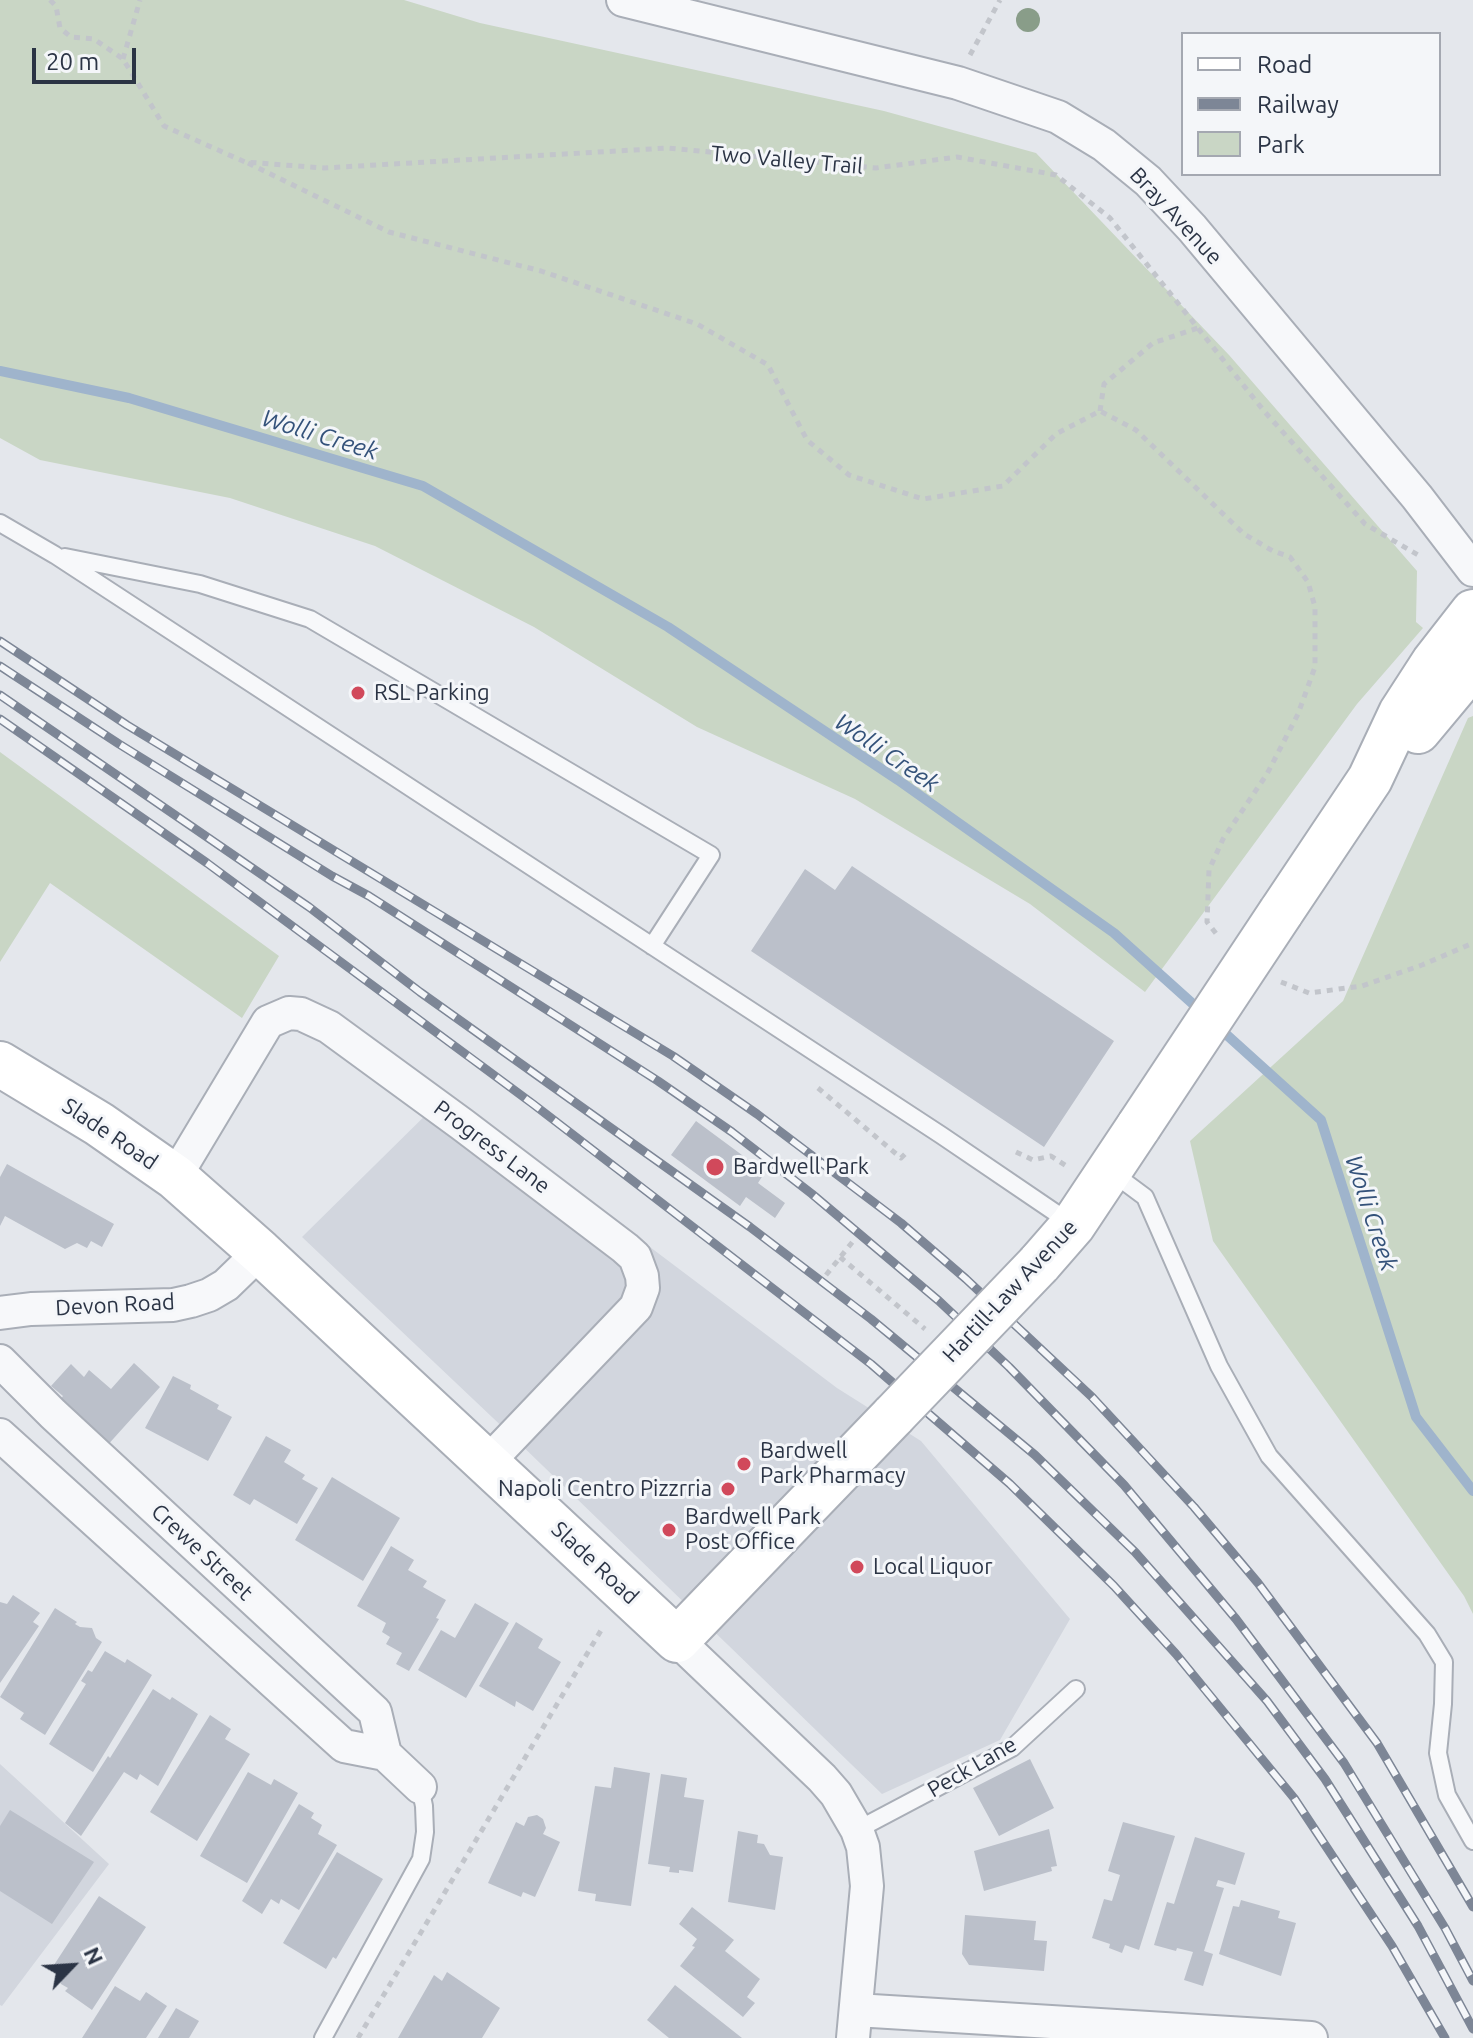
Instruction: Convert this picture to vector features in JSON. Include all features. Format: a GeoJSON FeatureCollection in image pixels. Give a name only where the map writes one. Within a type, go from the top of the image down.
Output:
{"type":"FeatureCollection","features":[{"type":"Feature","properties":{"kind":"main road","name":"Hartill-Law Avenue"},"geometry":{"type":"LineString","coordinates":[[677,1640],[1073,1225],[1371,778],[1401,713],[1434,662],[1473,612]]}},
{"type":"Feature","properties":{"kind":"main road","name":"Hartill-Law Avenue"},"geometry":{"type":"LineString","coordinates":[[1371,778],[1422,727],[1473,665]]}},
{"type":"Feature","properties":{"kind":"main road","name":"Slade Road"},"geometry":{"type":"LineString","coordinates":[[0,1064],[99,1124],[175,1177],[260,1252],[677,1640]]}},
{"type":"Feature","properties":{"kind":"street","name":"Bray Avenue"},"geometry":{"type":"LineString","coordinates":[[623,0],[958,83],[1058,117],[1104,145],[1148,181],[1192,228],[1417,497],[1473,570]]}},
{"type":"Feature","properties":{"kind":"street","name":"Progress Lane"},"geometry":{"type":"LineString","coordinates":[[175,1177],[268,1022],[289,1013],[301,1014],[341,1036],[635,1257],[643,1288],[636,1307],[487,1463]]}},
{"type":"Feature","properties":{"kind":"street","name":"Devon Road"},"geometry":{"type":"LineString","coordinates":[[0,1313],[31,1309],[173,1305],[191,1301],[226,1285],[260,1252]]}},
{"type":"Feature","properties":{"kind":"street","name":"Crewe Street"},"geometry":{"type":"LineString","coordinates":[[0,1361],[375,1712],[385,1754]]}},
{"type":"Feature","properties":{"kind":"street"},"geometry":{"type":"LineString","coordinates":[[0,1435],[344,1746],[385,1754],[420,1787]]}},
{"type":"Feature","properties":{"kind":"street","name":"Slade Road"},"geometry":{"type":"LineString","coordinates":[[677,1640],[822,1778],[836,1794],[857,1830],[863,1847],[867,1886],[854,2024]]}},
{"type":"Feature","properties":{"kind":"street"},"geometry":{"type":"LineString","coordinates":[[854,2024],[1311,2038]]}},
{"type":"Feature","properties":{"kind":"lane"},"geometry":{"type":"LineString","coordinates":[[0,523],[55,555],[941,1135],[1073,1225]]}},
{"type":"Feature","properties":{"kind":"lane"},"geometry":{"type":"LineString","coordinates":[[55,555],[200,584],[310,619],[711,855],[652,946]]}},
{"type":"Feature","properties":{"kind":"lane"},"geometry":{"type":"LineString","coordinates":[[1110,1171],[1145,1197],[1219,1366],[1269,1456],[1427,1634],[1444,1662],[1438,1753],[1447,1795],[1473,1841]]}},
{"type":"Feature","properties":{"kind":"lane","name":"Peck Lane"},"geometry":{"type":"LineString","coordinates":[[857,1830],[1012,1748],[1076,1689]]}},
{"type":"Feature","properties":{"kind":"lane"},"geometry":{"type":"LineString","coordinates":[[323,2038],[421,1859],[425,1819],[420,1787]]}},
{"type":"Feature","properties":{"kind":"path","name":"Two Valley Trail"},"geometry":{"type":"LineString","coordinates":[[50,0],[56,6],[60,28],[71,37],[94,39],[123,59],[164,126],[245,162],[324,168],[668,148],[876,168],[957,157],[1056,175],[1110,218],[1264,411],[1365,524],[1430,563]]}},
{"type":"Feature","properties":{"kind":"path"},"geometry":{"type":"LineString","coordinates":[[123,59],[140,0]]}},
{"type":"Feature","properties":{"kind":"path"},"geometry":{"type":"LineString","coordinates":[[969,58],[1000,0]]}},
{"type":"Feature","properties":{"kind":"path"},"geometry":{"type":"LineString","coordinates":[[245,162],[389,232],[541,271],[697,324],[768,365],[807,440],[849,475],[923,499],[1003,486],[1056,434],[1100,411]]}},
{"type":"Feature","properties":{"kind":"path"},"geometry":{"type":"LineString","coordinates":[[1100,411],[1104,384],[1153,343],[1198,328]]}},
{"type":"Feature","properties":{"kind":"path"},"geometry":{"type":"LineString","coordinates":[[1100,411],[1136,430],[1244,534],[1290,557],[1308,582],[1315,607],[1315,667],[1298,714],[1267,774],[1223,839],[1209,870],[1207,922],[1222,939]]}},
{"type":"Feature","properties":{"kind":"path"},"geometry":{"type":"LineString","coordinates":[[1277,980],[1309,993],[1362,986],[1473,943]]}},
{"type":"Feature","properties":{"kind":"path"},"geometry":{"type":"LineString","coordinates":[[817,1087],[901,1158],[909,1150]]}},
{"type":"Feature","properties":{"kind":"path"},"geometry":{"type":"LineString","coordinates":[[1006,1147],[1033,1160],[1051,1156],[1071,1169],[1066,1177]]}},
{"type":"Feature","properties":{"kind":"path"},"geometry":{"type":"LineString","coordinates":[[826,1275],[854,1240]]}},
{"type":"Feature","properties":{"kind":"path"},"geometry":{"type":"LineString","coordinates":[[840,1257],[933,1337]]}},
{"type":"Feature","properties":{"kind":"path"},"geometry":{"type":"LineString","coordinates":[[358,2038],[603,1627]]}},
{"type":"Feature","properties":{"kind":"shaded area"},"geometry":{"type":"Polygon","coordinates":[[[447,1094],[837,1388],[921,1441],[1070,1619],[1000,1740],[882,1794],[302,1237],[447,1094]]]}},
{"type":"Feature","properties":{"kind":"shaded area"},"geometry":{"type":"Polygon","coordinates":[[[0,1764],[109,1864],[2,2006],[0,2005],[0,1764]]]}},
{"type":"Feature","properties":{"kind":"green space"},"geometry":{"type":"Polygon","coordinates":[[[0,0],[404,0],[480,23],[884,111],[1036,153],[1229,355],[1417,571],[1416,622],[1423,628],[1357,704],[1145,992],[1030,904],[855,799],[697,727],[534,627],[375,546],[230,498],[40,460],[0,438],[0,0]]]}},
{"type":"Feature","properties":{"kind":"green space"},"geometry":{"type":"Polygon","coordinates":[[[1473,716],[1473,1614],[1464,1596],[1213,1241],[1190,1141],[1343,1001],[1468,718],[1473,716]]]}},
{"type":"Feature","properties":{"kind":"green space"},"geometry":{"type":"Polygon","coordinates":[[[0,752],[279,956],[242,1018],[50,883],[0,962],[0,752]]]}},
{"type":"Feature","properties":{"kind":"building"},"geometry":{"type":"Polygon","coordinates":[[[852,866],[1114,1041],[1044,1147],[751,951],[805,869],[835,890],[852,866]]]}},
{"type":"Feature","properties":{"kind":"building","name":"Bardwell Park"},"geometry":{"type":"Polygon","coordinates":[[[696,1121],[765,1172],[758,1183],[785,1203],[775,1218],[746,1197],[740,1206],[671,1155],[696,1121]]]}},
{"type":"Feature","properties":{"kind":"building"},"geometry":{"type":"Polygon","coordinates":[[[7,1164],[114,1224],[102,1247],[91,1241],[87,1248],[77,1243],[65,1249],[5,1216],[0,1226],[0,1177],[7,1164]]]}},
{"type":"Feature","properties":{"kind":"building"},"geometry":{"type":"Polygon","coordinates":[[[134,1363],[160,1387],[105,1448],[57,1404],[63,1396],[51,1386],[71,1364],[84,1377],[89,1370],[111,1389],[134,1363]]]}},
{"type":"Feature","properties":{"kind":"building"},"geometry":{"type":"Polygon","coordinates":[[[173,1376],[191,1385],[190,1389],[219,1405],[217,1409],[232,1417],[208,1461],[145,1428],[173,1376]]]}},
{"type":"Feature","properties":{"kind":"building"},"geometry":{"type":"Polygon","coordinates":[[[266,1436],[291,1450],[284,1462],[305,1475],[302,1479],[318,1488],[297,1524],[254,1499],[250,1505],[233,1495],[266,1436]]]}},
{"type":"Feature","properties":{"kind":"building"},"geometry":{"type":"Polygon","coordinates":[[[332,1477],[400,1518],[363,1581],[295,1540],[332,1477]]]}},
{"type":"Feature","properties":{"kind":"building"},"geometry":{"type":"Polygon","coordinates":[[[391,1546],[414,1560],[408,1570],[427,1581],[423,1587],[446,1600],[436,1618],[439,1619],[409,1671],[396,1664],[402,1653],[386,1644],[390,1637],[382,1632],[386,1623],[357,1606],[391,1546]]]}},
{"type":"Feature","properties":{"kind":"building"},"geometry":{"type":"Polygon","coordinates":[[[13,1595],[40,1613],[33,1622],[39,1626],[0,1683],[0,1602],[7,1604],[13,1595]]]}},
{"type":"Feature","properties":{"kind":"building"},"geometry":{"type":"Polygon","coordinates":[[[475,1603],[509,1623],[466,1698],[418,1670],[441,1630],[455,1638],[475,1603]]]}},
{"type":"Feature","properties":{"kind":"building"},"geometry":{"type":"Polygon","coordinates":[[[55,1608],[80,1627],[92,1628],[96,1638],[102,1642],[45,1735],[20,1719],[24,1713],[0,1697],[55,1608]]]}},
{"type":"Feature","properties":{"kind":"building"},"geometry":{"type":"Polygon","coordinates":[[[516,1622],[543,1639],[538,1648],[561,1662],[533,1711],[516,1701],[515,1707],[479,1686],[516,1622]]]}},
{"type":"Feature","properties":{"kind":"building"},"geometry":{"type":"Polygon","coordinates":[[[105,1651],[125,1663],[127,1659],[152,1675],[93,1772],[49,1744],[86,1684],[81,1681],[88,1670],[92,1672],[105,1651]]]}},
{"type":"Feature","properties":{"kind":"building"},"geometry":{"type":"Polygon","coordinates":[[[153,1689],[198,1714],[158,1786],[140,1774],[137,1780],[124,1772],[81,1836],[65,1823],[153,1689]]]}},
{"type":"Feature","properties":{"kind":"building"},"geometry":{"type":"Polygon","coordinates":[[[210,1715],[231,1729],[225,1739],[250,1754],[197,1841],[150,1812],[210,1715]]]}},
{"type":"Feature","properties":{"kind":"building"},"geometry":{"type":"Polygon","coordinates":[[[1030,1759],[1054,1808],[999,1836],[973,1788],[1030,1759]]]}},
{"type":"Feature","properties":{"kind":"building"},"geometry":{"type":"Polygon","coordinates":[[[614,1767],[650,1773],[631,1906],[595,1901],[596,1894],[578,1891],[595,1786],[611,1788],[614,1767]]]}},
{"type":"Feature","properties":{"kind":"building"},"geometry":{"type":"Polygon","coordinates":[[[248,1772],[271,1785],[274,1779],[298,1793],[247,1883],[200,1856],[248,1772]]]}},
{"type":"Feature","properties":{"kind":"building"},"geometry":{"type":"Polygon","coordinates":[[[661,1774],[687,1778],[684,1797],[704,1800],[693,1872],[669,1872],[670,1867],[648,1864],[661,1774]]]}},
{"type":"Feature","properties":{"kind":"building"},"geometry":{"type":"Polygon","coordinates":[[[299,1804],[314,1813],[311,1818],[322,1825],[318,1834],[337,1845],[299,1910],[281,1899],[279,1904],[271,1899],[262,1914],[242,1901],[299,1804]]]}},
{"type":"Feature","properties":{"kind":"building"},"geometry":{"type":"Polygon","coordinates":[[[10,1810],[94,1862],[52,1924],[0,1891],[0,1826],[10,1810]]]}},
{"type":"Feature","properties":{"kind":"building"},"geometry":{"type":"Polygon","coordinates":[[[537,1815],[543,1819],[546,1828],[543,1834],[560,1842],[535,1897],[523,1892],[521,1897],[488,1883],[516,1822],[524,1826],[528,1817],[537,1815]]]}},
{"type":"Feature","properties":{"kind":"building"},"geometry":{"type":"Polygon","coordinates":[[[1123,1822],[1175,1836],[1139,1950],[1125,1945],[1122,1953],[1109,1948],[1110,1944],[1092,1938],[1104,1899],[1112,1901],[1120,1875],[1108,1871],[1123,1822]]]}},
{"type":"Feature","properties":{"kind":"building"},"geometry":{"type":"Polygon","coordinates":[[[1049,1829],[1057,1866],[1051,1867],[1052,1871],[984,1891],[974,1851],[1049,1829]]]}},
{"type":"Feature","properties":{"kind":"building"},"geometry":{"type":"Polygon","coordinates":[[[738,1831],[758,1835],[757,1843],[764,1844],[770,1855],[783,1857],[775,1910],[728,1902],[738,1831]]]}},
{"type":"Feature","properties":{"kind":"building"},"geometry":{"type":"Polygon","coordinates":[[[1195,1837],[1245,1853],[1235,1885],[1218,1880],[1216,1886],[1224,1888],[1204,1951],[1213,1954],[1203,1986],[1184,1980],[1193,1952],[1154,1945],[1167,1902],[1174,1904],[1195,1837]]]}},
{"type":"Feature","properties":{"kind":"building"},"geometry":{"type":"Polygon","coordinates":[[[337,1852],[383,1879],[336,1959],[333,1957],[326,1969],[283,1943],[337,1852]]]}},
{"type":"Feature","properties":{"kind":"building"},"geometry":{"type":"Polygon","coordinates":[[[99,1896],[146,1927],[92,2010],[65,1991],[68,1988],[61,1984],[60,1979],[63,1975],[52,1968],[99,1896]]]}},
{"type":"Feature","properties":{"kind":"building"},"geometry":{"type":"Polygon","coordinates":[[[1241,1900],[1280,1911],[1278,1918],[1296,1923],[1281,1976],[1219,1954],[1233,1906],[1239,1907],[1241,1900]]]}},
{"type":"Feature","properties":{"kind":"building"},"geometry":{"type":"Polygon","coordinates":[[[692,1907],[734,1940],[725,1951],[760,1979],[747,1997],[755,2003],[743,2017],[680,1966],[695,1947],[692,1946],[697,1939],[679,1924],[692,1907]]]}},
{"type":"Feature","properties":{"kind":"building"},"geometry":{"type":"Polygon","coordinates":[[[965,1915],[1036,1921],[1034,1940],[1047,1941],[1044,1971],[969,1965],[962,1954],[965,1915]]]}},
{"type":"Feature","properties":{"kind":"building"},"geometry":{"type":"Polygon","coordinates":[[[447,1972],[500,2008],[482,2038],[398,2038],[434,1975],[442,1981],[447,1972]]]}},
{"type":"Feature","properties":{"kind":"building"},"geometry":{"type":"Polygon","coordinates":[[[675,1985],[742,2038],[669,2038],[647,2020],[675,1985]]]}},
{"type":"Feature","properties":{"kind":"building"},"geometry":{"type":"Polygon","coordinates":[[[115,1986],[140,2001],[146,1992],[167,2006],[146,2038],[82,2038],[115,1986]]]}},
{"type":"Feature","properties":{"kind":"building"},"geometry":{"type":"Polygon","coordinates":[[[176,2008],[199,2021],[189,2038],[158,2038],[176,2008]]]}},
{"type":"Feature","properties":{"kind":"waterway","name":"Wolli Creek"},"geometry":{"type":"LineString","coordinates":[[0,371],[129,398],[423,486],[668,627],[898,780],[1114,933],[1203,1013]]}},
{"type":"Feature","properties":{"kind":"waterway","name":"Wolli Creek"},"geometry":{"type":"LineString","coordinates":[[1218,1027],[1321,1120],[1416,1417],[1473,1491]]}},
{"type":"Feature","properties":{"kind":"railway"},"geometry":{"type":"LineString","coordinates":[[0,641],[127,725],[673,1056],[757,1114],[901,1223],[1092,1397],[1194,1507],[1258,1583],[1377,1743],[1473,1907]]}},
{"type":"Feature","properties":{"kind":"railway"},"geometry":{"type":"LineString","coordinates":[[0,666],[119,744],[369,896],[658,1081],[732,1132],[812,1194],[939,1301],[1009,1367],[1124,1485],[1236,1619],[1344,1763],[1445,1928],[1473,1981]]}},
{"type":"Feature","properties":{"kind":"railway"},"geometry":{"type":"LineString","coordinates":[[0,695],[309,907],[420,992],[750,1227],[871,1319],[1035,1455],[1135,1552],[1267,1701],[1325,1779],[1418,1926],[1473,2029]]}},
{"type":"Feature","properties":{"kind":"railway"},"geometry":{"type":"LineString","coordinates":[[0,719],[207,863],[533,1104],[871,1364],[1010,1484],[1114,1586],[1176,1654],[1294,1798],[1392,1946],[1445,2038]]}},
{"type":"Feature","properties":{"kind":"place","name":"RSL Parking"},"geometry":{"type":"Point","coordinates":[358,693]}},
{"type":"Feature","properties":{"kind":"place","name":"Bardwell Park"},"geometry":{"type":"Point","coordinates":[715,1167]}},
{"type":"Feature","properties":{"kind":"place","name":"Bardwell Park Pharmacy"},"geometry":{"type":"Point","coordinates":[744,1464]}},
{"type":"Feature","properties":{"kind":"place","name":"Napoli Centro Pizzrria"},"geometry":{"type":"Point","coordinates":[728,1489]}},
{"type":"Feature","properties":{"kind":"place","name":"Bardwell Park Post Office"},"geometry":{"type":"Point","coordinates":[669,1530]}},
{"type":"Feature","properties":{"kind":"place","name":"Local Liquor"},"geometry":{"type":"Point","coordinates":[857,1567]}}]}
